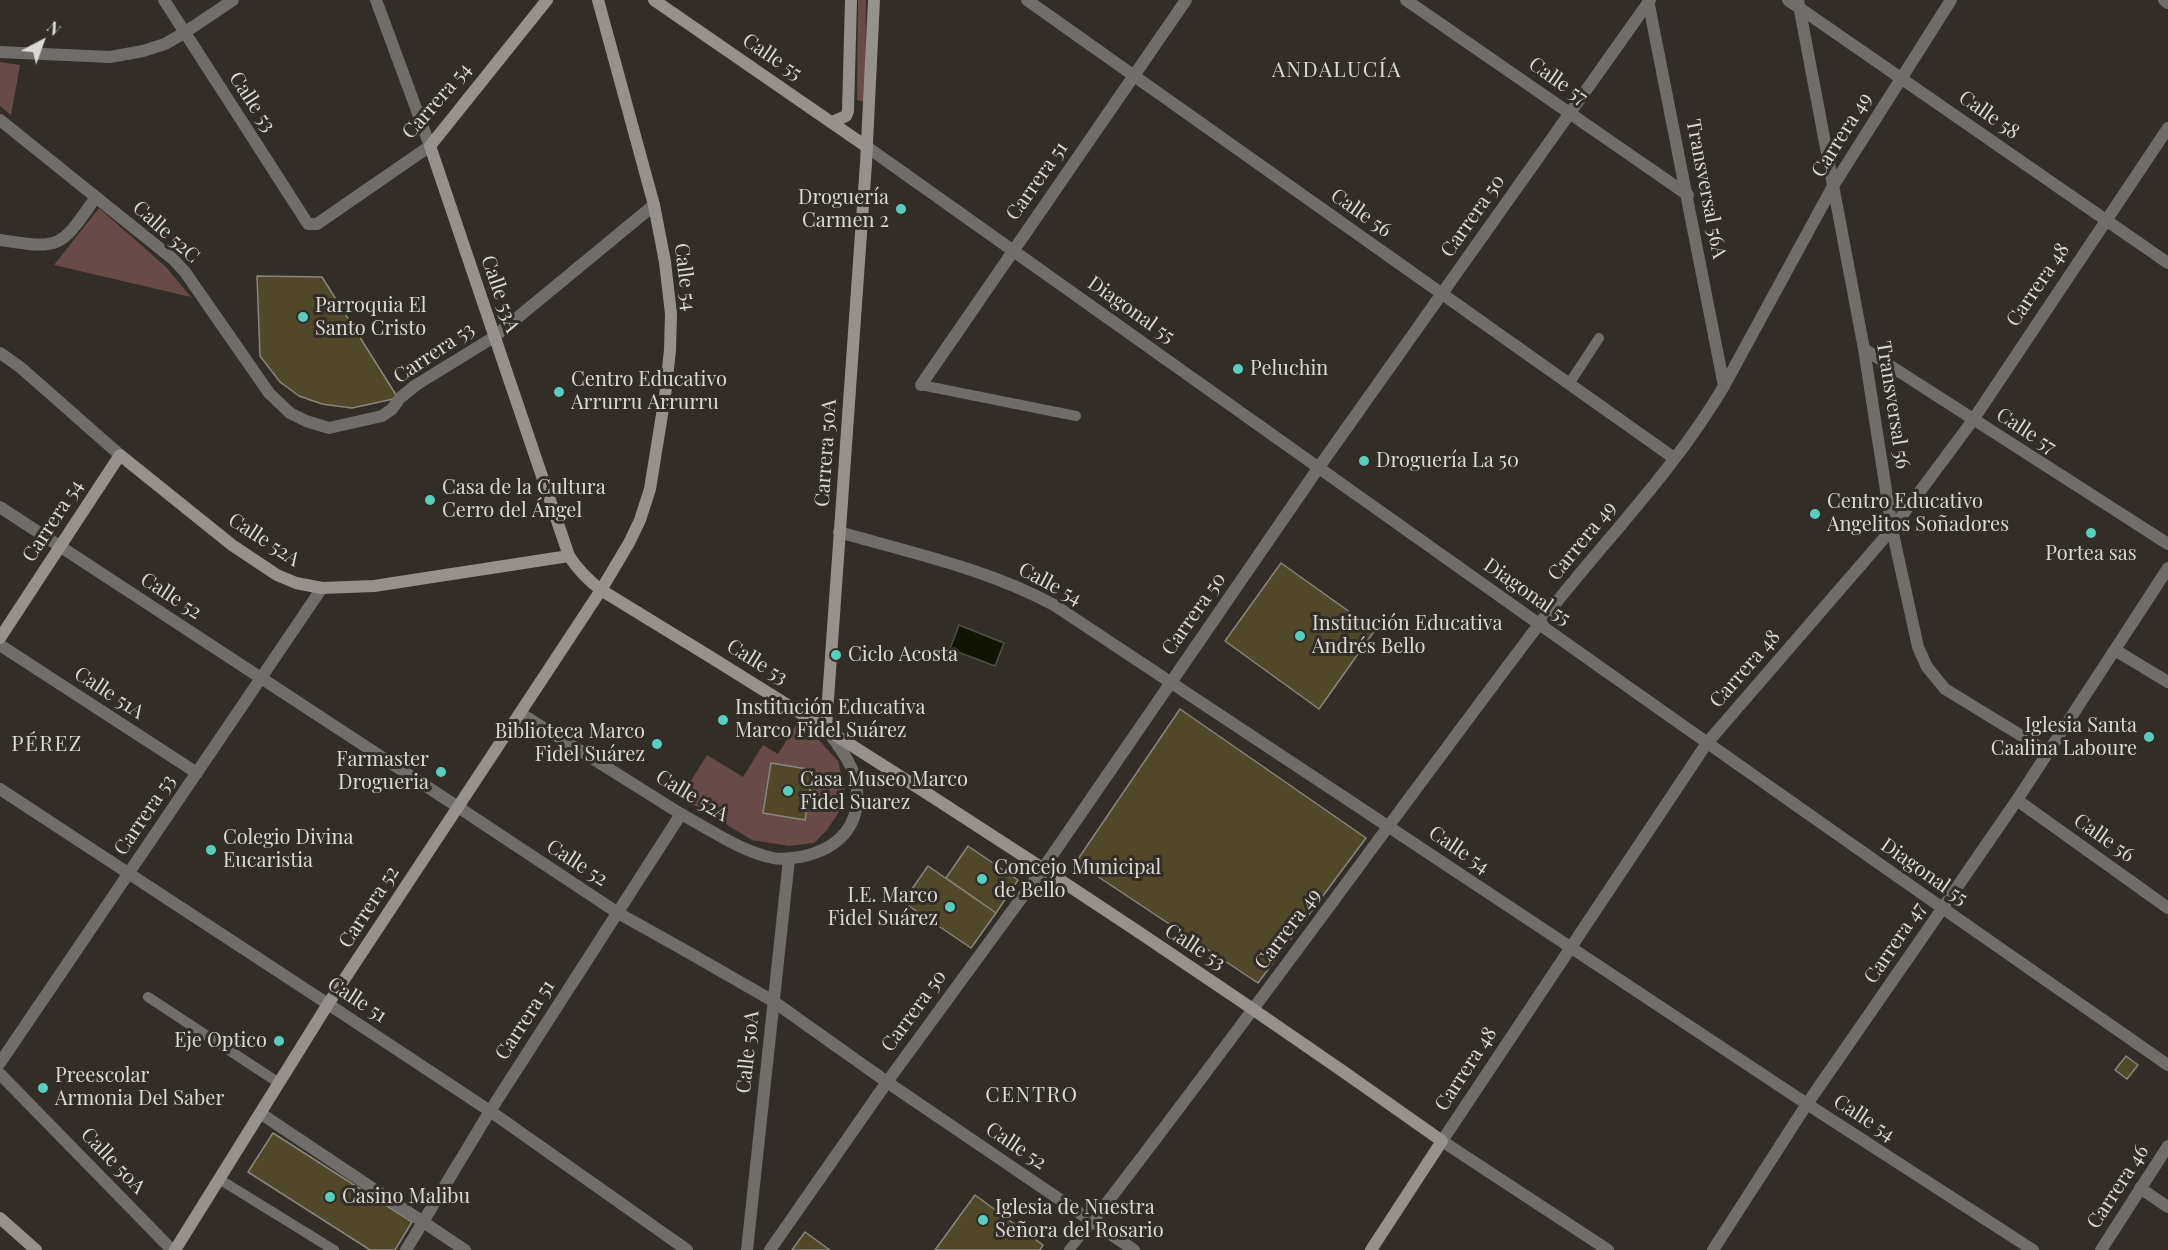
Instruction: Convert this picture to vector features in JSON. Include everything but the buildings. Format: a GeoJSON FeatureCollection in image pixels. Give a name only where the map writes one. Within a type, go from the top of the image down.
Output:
{"type":"FeatureCollection","features":[{"type":"Feature","properties":{"kind":"main road","name":"Carrera 54"},"geometry":{"type":"LineString","coordinates":[[430,146],[547,0]]}},
{"type":"Feature","properties":{"kind":"main road","name":"Calle 54"},"geometry":{"type":"LineString","coordinates":[[598,0],[654,205],[665,262],[671,314],[665,396],[645,505],[629,543],[601,590]]}},
{"type":"Feature","properties":{"kind":"main road","name":"Calle 55"},"geometry":{"type":"LineString","coordinates":[[654,0],[867,147]]}},
{"type":"Feature","properties":{"kind":"main road"},"geometry":{"type":"LineString","coordinates":[[832,122],[846,116],[848,111],[851,0]]}},
{"type":"Feature","properties":{"kind":"main road","name":"Carrera 50A"},"geometry":{"type":"LineString","coordinates":[[826,728],[867,147],[874,0]]}},
{"type":"Feature","properties":{"kind":"main road","name":"Calle 53A"},"geometry":{"type":"LineString","coordinates":[[430,146],[569,556],[586,578],[601,590]]}},
{"type":"Feature","properties":{"kind":"main road","name":"Carrera 54"},"geometry":{"type":"LineString","coordinates":[[0,638],[120,455]]}},
{"type":"Feature","properties":{"kind":"main road","name":"Calle 52A"},"geometry":{"type":"LineString","coordinates":[[120,455],[232,545],[263,566],[296,583],[322,588],[374,586],[569,556]]}},
{"type":"Feature","properties":{"kind":"main road","name":"Carrera 52"},"geometry":{"type":"LineString","coordinates":[[173,1250],[328,1004],[601,590]]}},
{"type":"Feature","properties":{"kind":"main road","name":"Calle 53"},"geometry":{"type":"LineString","coordinates":[[601,590],[826,728],[1253,1009],[1442,1141]]}},
{"type":"Feature","properties":{"kind":"main road","name":"Carrera 48"},"geometry":{"type":"LineString","coordinates":[[1371,1250],[1442,1141]]}},
{"type":"Feature","properties":{"kind":"main road"},"geometry":{"type":"LineString","coordinates":[[0,1218],[36,1250]]}},
{"type":"Feature","properties":{"kind":"street","name":"Calle 53"},"geometry":{"type":"LineString","coordinates":[[164,0],[308,224]]}},
{"type":"Feature","properties":{"kind":"street"},"geometry":{"type":"LineString","coordinates":[[0,52],[110,57],[143,51],[165,44],[232,0]]}},
{"type":"Feature","properties":{"kind":"street","name":"Calle 53A"},"geometry":{"type":"LineString","coordinates":[[376,0],[430,146]]}},
{"type":"Feature","properties":{"kind":"street","name":"Calle 56"},"geometry":{"type":"LineString","coordinates":[[1027,0],[1674,458]]}},
{"type":"Feature","properties":{"kind":"street","name":"Carrera 51"},"geometry":{"type":"LineString","coordinates":[[921,385],[1186,0]]}},
{"type":"Feature","properties":{"kind":"street","name":"Calle 57"},"geometry":{"type":"LineString","coordinates":[[1406,0],[1688,195]]}},
{"type":"Feature","properties":{"kind":"street","name":"Calle 58"},"geometry":{"type":"LineString","coordinates":[[1788,0],[1799,4],[1901,78],[2168,263]]}},
{"type":"Feature","properties":{"kind":"street","name":"Carrera 49"},"geometry":{"type":"LineString","coordinates":[[1092,1222],[1539,624],[1700,423],[1724,386],[1833,186],[1951,0]]}},
{"type":"Feature","properties":{"kind":"street"},"geometry":{"type":"LineString","coordinates":[[2164,0],[2168,3]]}},
{"type":"Feature","properties":{"kind":"street","name":"Carrera 50"},"geometry":{"type":"LineString","coordinates":[[770,1250],[887,1082],[1042,870],[1319,467],[1649,1]]}},
{"type":"Feature","properties":{"kind":"street","name":"Transversal 56A"},"geometry":{"type":"LineString","coordinates":[[1649,1],[1724,386]]}},
{"type":"Feature","properties":{"kind":"street","name":"Transversal 56"},"geometry":{"type":"LineString","coordinates":[[1799,4],[1864,349],[1892,529],[1918,647],[1926,667],[1945,689],[2048,752]]}},
{"type":"Feature","properties":{"kind":"street","name":"Calle 52C"},"geometry":{"type":"LineString","coordinates":[[0,120],[173,259],[185,272],[269,393],[290,413],[306,421]]}},
{"type":"Feature","properties":{"kind":"street","name":"Carrera 48"},"geometry":{"type":"LineString","coordinates":[[1442,1141],[1569,947],[1707,743],[1892,529],[1973,420],[2168,128]]}},
{"type":"Feature","properties":{"kind":"street","name":"Carrera 54"},"geometry":{"type":"LineString","coordinates":[[308,224],[316,224],[326,219],[430,146]]}},
{"type":"Feature","properties":{"kind":"street","name":"Diagonal 55"},"geometry":{"type":"LineString","coordinates":[[867,147],[1942,909],[2168,1065]]}},
{"type":"Feature","properties":{"kind":"street"},"geometry":{"type":"LineString","coordinates":[[0,240],[34,246],[50,245],[62,240],[71,232],[96,197]]}},
{"type":"Feature","properties":{"kind":"street","name":"Carrera 53"},"geometry":{"type":"LineString","coordinates":[[306,421],[329,428],[382,416],[416,385],[494,337],[654,205]]}},
{"type":"Feature","properties":{"kind":"street","name":"Calle 57"},"geometry":{"type":"LineString","coordinates":[[1864,349],[2168,544]]}},
{"type":"Feature","properties":{"kind":"street","name":"Calle 52A"},"geometry":{"type":"LineString","coordinates":[[0,352],[120,455]]}},
{"type":"Feature","properties":{"kind":"street","name":"Calle 52"},"geometry":{"type":"LineString","coordinates":[[0,507],[618,913],[773,1001],[887,1082],[1134,1250]]}},
{"type":"Feature","properties":{"kind":"street","name":"Calle 54"},"geometry":{"type":"LineString","coordinates":[[839,532],[996,578],[1027,590],[1054,605],[1807,1104],[2033,1250]]}},
{"type":"Feature","properties":{"kind":"street","name":"Carrera 47"},"geometry":{"type":"LineString","coordinates":[[1713,1250],[1807,1104],[2017,800],[2168,568]]}},
{"type":"Feature","properties":{"kind":"street","name":"Carrera 53"},"geometry":{"type":"LineString","coordinates":[[0,1063],[322,588]]}},
{"type":"Feature","properties":{"kind":"street","name":"Calle 51A"},"geometry":{"type":"LineString","coordinates":[[0,645],[197,774]]}},
{"type":"Feature","properties":{"kind":"street"},"geometry":{"type":"LineString","coordinates":[[2115,650],[2168,682]]}},
{"type":"Feature","properties":{"kind":"street","name":"Calle 52A"},"geometry":{"type":"LineString","coordinates":[[520,713],[681,814],[742,848],[775,858],[789,859]]}},
{"type":"Feature","properties":{"kind":"street"},"geometry":{"type":"LineString","coordinates":[[789,859],[816,854],[835,844],[848,831],[856,811],[856,782],[850,762],[826,728]]}},
{"type":"Feature","properties":{"kind":"street","name":"Calle 51"},"geometry":{"type":"LineString","coordinates":[[0,789],[490,1111],[687,1250]]}},
{"type":"Feature","properties":{"kind":"street","name":"Calle 56"},"geometry":{"type":"LineString","coordinates":[[2017,800],[2168,908]]}},
{"type":"Feature","properties":{"kind":"street","name":"Carrera 51"},"geometry":{"type":"LineString","coordinates":[[406,1250],[490,1111],[681,814]]}},
{"type":"Feature","properties":{"kind":"street","name":"Calle 50A"},"geometry":{"type":"LineString","coordinates":[[747,1250],[789,859]]}},
{"type":"Feature","properties":{"kind":"street","name":"Calle 50A"},"geometry":{"type":"LineString","coordinates":[[0,1074],[173,1250]]}},
{"type":"Feature","properties":{"kind":"street"},"geometry":{"type":"LineString","coordinates":[[260,1113],[465,1250]]}},
{"type":"Feature","properties":{"kind":"street","name":"Calle 53"},"geometry":{"type":"LineString","coordinates":[[1442,1141],[1608,1250]]}},
{"type":"Feature","properties":{"kind":"street","name":"Carrera 46"},"geometry":{"type":"LineString","coordinates":[[2101,1250],[2168,1146]]}},
{"type":"Feature","properties":{"kind":"street"},"geometry":{"type":"LineString","coordinates":[[2140,1188],[2168,1207]]}},
{"type":"Feature","properties":{"kind":"lane"},"geometry":{"type":"LineString","coordinates":[[1569,384],[1599,338]]}},
{"type":"Feature","properties":{"kind":"lane"},"geometry":{"type":"LineString","coordinates":[[921,385],[1076,416]]}},
{"type":"Feature","properties":{"kind":"lane"},"geometry":{"type":"LineString","coordinates":[[148,997],[279,1083]]}},
{"type":"Feature","properties":{"kind":"lane"},"geometry":{"type":"LineString","coordinates":[[219,1179],[334,1250]]}},
{"type":"Feature","properties":{"kind":"lane","name":"Carrera 49"},"geometry":{"type":"LineString","coordinates":[[1069,1250],[1092,1222]]}},
{"type":"Feature","properties":{"kind":"shaded area"},"geometry":{"type":"Polygon","coordinates":[[[858,0],[866,0],[865,102],[857,100],[858,0]]]}},
{"type":"Feature","properties":{"kind":"shaded area"},"geometry":{"type":"Polygon","coordinates":[[[0,62],[20,65],[11,115],[0,106],[0,62]]]}},
{"type":"Feature","properties":{"kind":"shaded area"},"geometry":{"type":"Polygon","coordinates":[[[99,208],[166,267],[191,297],[54,265],[99,208]]]}},
{"type":"Feature","properties":{"kind":"shaded area"},"geometry":{"type":"Polygon","coordinates":[[[959,625],[1004,643],[995,666],[950,649],[959,625]]]}},
{"type":"Feature","properties":{"kind":"shaded area"},"geometry":{"type":"Polygon","coordinates":[[[796,725],[818,739],[838,761],[845,790],[841,809],[827,830],[814,843],[789,846],[752,840],[681,797],[707,755],[743,777],[763,745],[778,754],[796,725]]]}},
{"type":"Feature","properties":{"kind":"place","name":"Droguería Carmen 2"},"geometry":{"type":"Point","coordinates":[901,209]}},
{"type":"Feature","properties":{"kind":"place","name":"Parroquia El Santo Cristo"},"geometry":{"type":"Point","coordinates":[303,317]}},
{"type":"Feature","properties":{"kind":"place","name":"Peluchin"},"geometry":{"type":"Point","coordinates":[1238,369]}},
{"type":"Feature","properties":{"kind":"place","name":"Centro Educativo Arrurru Arrurru"},"geometry":{"type":"Point","coordinates":[559,392]}},
{"type":"Feature","properties":{"kind":"place","name":"Droguería La 50"},"geometry":{"type":"Point","coordinates":[1364,461]}},
{"type":"Feature","properties":{"kind":"place","name":"Casa de la Cultura Cerro del Ángel"},"geometry":{"type":"Point","coordinates":[430,500]}},
{"type":"Feature","properties":{"kind":"place","name":"Centro Educativo Angelitos Soñadores"},"geometry":{"type":"Point","coordinates":[1815,514]}},
{"type":"Feature","properties":{"kind":"place","name":"Portea sas"},"geometry":{"type":"Point","coordinates":[2091,533]}},
{"type":"Feature","properties":{"kind":"place","name":"Institución Educativa Andrés Bello"},"geometry":{"type":"Point","coordinates":[1300,636]}},
{"type":"Feature","properties":{"kind":"place","name":"Ciclo Acosta"},"geometry":{"type":"Point","coordinates":[836,655]}},
{"type":"Feature","properties":{"kind":"place","name":"Institución Educativa Marco Fidel Suárez"},"geometry":{"type":"Point","coordinates":[723,720]}},
{"type":"Feature","properties":{"kind":"place","name":"Iglesia Santa Caalina Laboure"},"geometry":{"type":"Point","coordinates":[2149,737]}},
{"type":"Feature","properties":{"kind":"place","name":"Biblioteca Marco Fidel Suárez"},"geometry":{"type":"Point","coordinates":[657,744]}},
{"type":"Feature","properties":{"kind":"place","name":"Farmaster Drogueria"},"geometry":{"type":"Point","coordinates":[441,772]}},
{"type":"Feature","properties":{"kind":"place","name":"Casa Museo Marco Fidel Suarez"},"geometry":{"type":"Point","coordinates":[788,791]}},
{"type":"Feature","properties":{"kind":"place","name":"Colegio Divina Eucaristia"},"geometry":{"type":"Point","coordinates":[211,850]}},
{"type":"Feature","properties":{"kind":"place","name":"Concejo Municipal de Bello"},"geometry":{"type":"Point","coordinates":[982,879]}},
{"type":"Feature","properties":{"kind":"place","name":"I.E. Marco Fidel Suárez"},"geometry":{"type":"Point","coordinates":[950,907]}},
{"type":"Feature","properties":{"kind":"place","name":"Eje Optico"},"geometry":{"type":"Point","coordinates":[279,1041]}},
{"type":"Feature","properties":{"kind":"place","name":"Preescolar Armonia Del Saber"},"geometry":{"type":"Point","coordinates":[43,1088]}},
{"type":"Feature","properties":{"kind":"place","name":"Casino Malibu"},"geometry":{"type":"Point","coordinates":[330,1197]}},
{"type":"Feature","properties":{"kind":"place","name":"Iglesia de Nuestra Señora del Rosario"},"geometry":{"type":"Point","coordinates":[983,1220]}},
{"type":"Feature","properties":{"kind":"district","name":"ANDALUCÍA"},"geometry":{"type":"Point","coordinates":[1337,70]}},
{"type":"Feature","properties":{"kind":"district","name":"PÉREZ"},"geometry":{"type":"Point","coordinates":[47,744]}},
{"type":"Feature","properties":{"kind":"district","name":"CENTRO"},"geometry":{"type":"Point","coordinates":[1032,1095]}}]}
